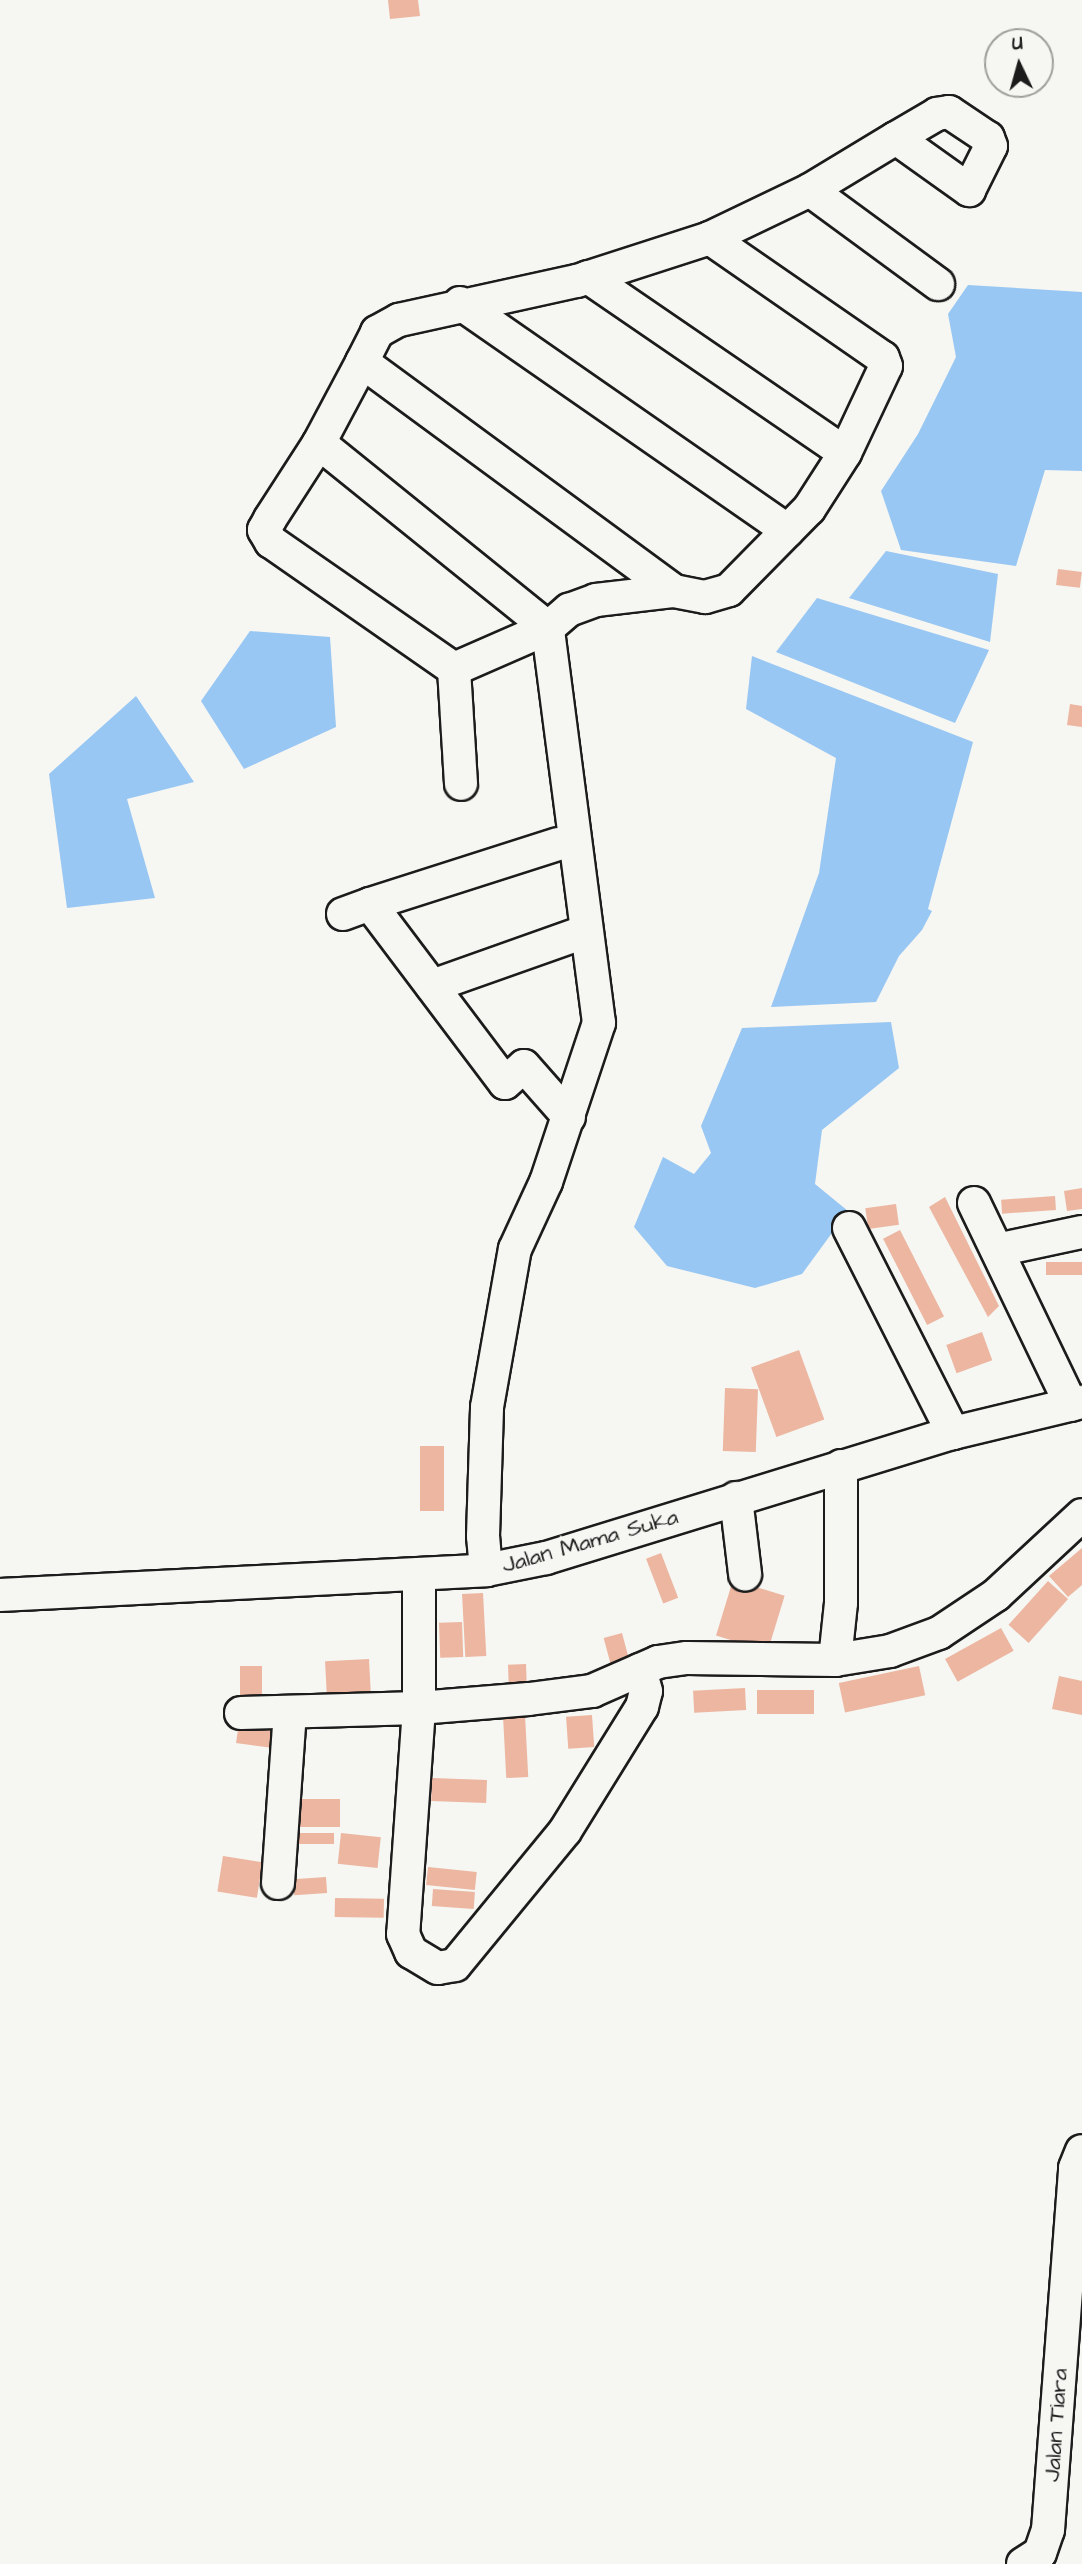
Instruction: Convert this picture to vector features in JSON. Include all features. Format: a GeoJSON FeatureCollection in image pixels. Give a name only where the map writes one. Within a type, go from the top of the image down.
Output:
{"type":"FeatureCollection","features":[{"type":"Feature","properties":{"kind":"street"},"geometry":{"type":"LineString","coordinates":[[454,669],[271,542],[264,530],[319,443],[377,332],[398,320],[460,303],[588,277],[710,238],[810,190],[896,138]]}},
{"type":"Feature","properties":{"kind":"street"},"geometry":{"type":"LineString","coordinates":[[810,190],[938,284]]}},
{"type":"Feature","properties":{"kind":"street"},"geometry":{"type":"LineString","coordinates":[[454,669],[548,628],[569,611],[596,600],[674,591],[717,596],[809,509],[845,453],[884,376],[883,358],[710,238]]}},
{"type":"Feature","properties":{"kind":"street"},"geometry":{"type":"LineString","coordinates":[[588,277],[845,453]]}},
{"type":"Feature","properties":{"kind":"street"},"geometry":{"type":"LineString","coordinates":[[460,303],[788,531]]}},
{"type":"Feature","properties":{"kind":"street"},"geometry":{"type":"LineString","coordinates":[[362,362],[674,591]]}},
{"type":"Feature","properties":{"kind":"street"},"geometry":{"type":"LineString","coordinates":[[319,443],[548,628],[599,997],[597,1037],[569,1117],[515,1249],[488,1407],[483,1536],[486,1570]]}},
{"type":"Feature","properties":{"kind":"street"},"geometry":{"type":"LineString","coordinates":[[454,669],[461,784]]}},
{"type":"Feature","properties":{"kind":"street"},"geometry":{"type":"LineString","coordinates":[[558,844],[357,909],[432,986],[505,1083],[524,1066],[569,1117]]}},
{"type":"Feature","properties":{"kind":"street"},"geometry":{"type":"LineString","coordinates":[[432,986],[576,935]]}},
{"type":"Feature","properties":{"kind":"street"},"geometry":{"type":"LineString","coordinates":[[974,1203],[1077,1404]]}},
{"type":"Feature","properties":{"kind":"street"},"geometry":{"type":"LineString","coordinates":[[849,1227],[953,1433]]}},
{"type":"Feature","properties":{"kind":"street"},"geometry":{"type":"LineString","coordinates":[[997,1250],[1082,1232]]}},
{"type":"Feature","properties":{"kind":"street","name":"Jalan Mama Suka"},"geometry":{"type":"LineString","coordinates":[[0,1595],[486,1570],[546,1558],[953,1433],[1077,1404]]}},
{"type":"Feature","properties":{"kind":"street"},"geometry":{"type":"LineString","coordinates":[[835,1660],[841,1603],[841,1466]]}},
{"type":"Feature","properties":{"kind":"street"},"geometry":{"type":"LineString","coordinates":[[736,1498],[745,1574]]}},
{"type":"Feature","properties":{"kind":"street"},"geometry":{"type":"LineString","coordinates":[[241,1713],[419,1708],[592,1691],[657,1662],[687,1658],[835,1660],[890,1651],[939,1633],[996,1595],[1082,1515]]}},
{"type":"Feature","properties":{"kind":"street"},"geometry":{"type":"LineString","coordinates":[[419,1575],[419,1708],[403,1934],[411,1952],[447,1969],[456,1965],[565,1831],[642,1707],[646,1691],[640,1670]]}},
{"type":"Feature","properties":{"kind":"street"},"geometry":{"type":"LineString","coordinates":[[278,1883],[290,1712]]}},
{"type":"Feature","properties":{"kind":"street","name":"Jalan Tiara"},"geometry":{"type":"LineString","coordinates":[[1035,2560],[1048,2530],[1075,2168],[1082,2151]]}},
{"type":"Feature","properties":{"kind":"water"},"geometry":{"type":"Polygon","coordinates":[[[968,285],[1082,292],[1082,471],[1045,470],[1016,566],[901,550],[881,491],[918,434],[956,357],[948,314],[968,285]]]}},
{"type":"Feature","properties":{"kind":"water"},"geometry":{"type":"Polygon","coordinates":[[[886,551],[998,574],[990,642],[849,598],[886,551]]]}},
{"type":"Feature","properties":{"kind":"water"},"geometry":{"type":"Polygon","coordinates":[[[817,598],[989,650],[955,723],[776,652],[817,598]]]}},
{"type":"Feature","properties":{"kind":"water"},"geometry":{"type":"Polygon","coordinates":[[[250,631],[330,637],[336,727],[244,769],[201,701],[250,631]]]}},
{"type":"Feature","properties":{"kind":"water"},"geometry":{"type":"Polygon","coordinates":[[[752,656],[973,742],[928,909],[932,911],[922,930],[899,956],[876,1002],[771,1007],[819,873],[836,758],[746,709],[752,656]]]}},
{"type":"Feature","properties":{"kind":"water"},"geometry":{"type":"Polygon","coordinates":[[[136,696],[194,782],[127,799],[155,898],[67,908],[49,774],[136,696]]]}},
{"type":"Feature","properties":{"kind":"water"},"geometry":{"type":"Polygon","coordinates":[[[891,1022],[899,1068],[822,1130],[815,1184],[848,1211],[802,1274],[755,1288],[667,1266],[634,1227],[663,1157],[694,1174],[711,1153],[701,1126],[742,1028],[891,1022]]]}},
{"type":"Feature","properties":{"kind":"building"},"geometry":{"type":"Polygon","coordinates":[[[388,0],[418,0],[420,16],[390,19],[388,0]]]}},
{"type":"Feature","properties":{"kind":"building"},"geometry":{"type":"Polygon","coordinates":[[[1058,569],[1082,572],[1080,588],[1056,585],[1058,569]]]}},
{"type":"Feature","properties":{"kind":"building"},"geometry":{"type":"Polygon","coordinates":[[[1070,704],[1082,706],[1082,727],[1067,725],[1070,704]]]}},
{"type":"Feature","properties":{"kind":"building"},"geometry":{"type":"Polygon","coordinates":[[[1082,1188],[1082,1209],[1067,1211],[1064,1191],[1082,1188]]]}},
{"type":"Feature","properties":{"kind":"building"},"geometry":{"type":"Polygon","coordinates":[[[1055,1196],[1056,1210],[1002,1214],[1001,1200],[1055,1196]]]}},
{"type":"Feature","properties":{"kind":"building"},"geometry":{"type":"Polygon","coordinates":[[[945,1197],[999,1306],[988,1317],[929,1207],[945,1197]]]}},
{"type":"Feature","properties":{"kind":"building"},"geometry":{"type":"Polygon","coordinates":[[[896,1204],[899,1225],[868,1229],[865,1208],[896,1204]]]}},
{"type":"Feature","properties":{"kind":"building"},"geometry":{"type":"Polygon","coordinates":[[[900,1230],[944,1316],[927,1325],[883,1239],[900,1230]]]}},
{"type":"Feature","properties":{"kind":"building"},"geometry":{"type":"Polygon","coordinates":[[[1046,1262],[1082,1262],[1082,1275],[1046,1275],[1046,1262]]]}},
{"type":"Feature","properties":{"kind":"building"},"geometry":{"type":"Polygon","coordinates":[[[982,1332],[992,1360],[957,1373],[946,1345],[982,1332]]]}},
{"type":"Feature","properties":{"kind":"building"},"geometry":{"type":"Polygon","coordinates":[[[799,1350],[824,1420],[776,1437],[751,1367],[799,1350]]]}},
{"type":"Feature","properties":{"kind":"building"},"geometry":{"type":"Polygon","coordinates":[[[725,1388],[758,1389],[756,1452],[723,1451],[725,1388]]]}},
{"type":"Feature","properties":{"kind":"building"},"geometry":{"type":"Polygon","coordinates":[[[420,1446],[444,1446],[444,1511],[420,1511],[420,1446]]]}},
{"type":"Feature","properties":{"kind":"building"},"geometry":{"type":"Polygon","coordinates":[[[1082,1548],[1082,1585],[1068,1597],[1049,1576],[1082,1548]]]}},
{"type":"Feature","properties":{"kind":"building"},"geometry":{"type":"Polygon","coordinates":[[[661,1553],[678,1598],[663,1604],[646,1559],[661,1553]]]}},
{"type":"Feature","properties":{"kind":"building"},"geometry":{"type":"Polygon","coordinates":[[[733,1580],[785,1596],[768,1651],[716,1635],[733,1580]]]}},
{"type":"Feature","properties":{"kind":"building"},"geometry":{"type":"Polygon","coordinates":[[[1048,1581],[1068,1599],[1029,1643],[1009,1625],[1048,1581]]]}},
{"type":"Feature","properties":{"kind":"building"},"geometry":{"type":"Polygon","coordinates":[[[483,1593],[486,1656],[465,1657],[462,1594],[483,1593]]]}},
{"type":"Feature","properties":{"kind":"building"},"geometry":{"type":"Polygon","coordinates":[[[462,1622],[463,1657],[440,1658],[439,1623],[462,1622]]]}},
{"type":"Feature","properties":{"kind":"building"},"geometry":{"type":"Polygon","coordinates":[[[1001,1628],[1014,1651],[958,1682],[945,1659],[1001,1628]]]}},
{"type":"Feature","properties":{"kind":"building"},"geometry":{"type":"Polygon","coordinates":[[[622,1633],[631,1667],[613,1672],[604,1638],[622,1633]]]}},
{"type":"Feature","properties":{"kind":"building"},"geometry":{"type":"Polygon","coordinates":[[[369,1659],[371,1695],[327,1697],[325,1661],[369,1659]]]}},
{"type":"Feature","properties":{"kind":"building"},"geometry":{"type":"Polygon","coordinates":[[[526,1664],[527,1690],[509,1691],[508,1665],[526,1664]]]}},
{"type":"Feature","properties":{"kind":"building"},"geometry":{"type":"Polygon","coordinates":[[[240,1666],[262,1666],[262,1704],[240,1704],[240,1666]]]}},
{"type":"Feature","properties":{"kind":"building"},"geometry":{"type":"Polygon","coordinates":[[[919,1666],[925,1695],[845,1712],[839,1683],[919,1666]]]}},
{"type":"Feature","properties":{"kind":"building"},"geometry":{"type":"Polygon","coordinates":[[[1059,1676],[1082,1681],[1082,1715],[1052,1709],[1059,1676]]]}},
{"type":"Feature","properties":{"kind":"building"},"geometry":{"type":"Polygon","coordinates":[[[745,1688],[746,1710],[694,1713],[693,1691],[745,1688]]]}},
{"type":"Feature","properties":{"kind":"building"},"geometry":{"type":"Polygon","coordinates":[[[757,1690],[814,1690],[814,1714],[757,1714],[757,1690]]]}},
{"type":"Feature","properties":{"kind":"building"},"geometry":{"type":"Polygon","coordinates":[[[525,1715],[528,1777],[506,1778],[503,1716],[525,1715]]]}},
{"type":"Feature","properties":{"kind":"building"},"geometry":{"type":"Polygon","coordinates":[[[592,1715],[594,1747],[568,1749],[566,1717],[592,1715]]]}},
{"type":"Feature","properties":{"kind":"building"},"geometry":{"type":"Polygon","coordinates":[[[239,1723],[280,1723],[281,1749],[236,1743],[239,1723]]]}},
{"type":"Feature","properties":{"kind":"building"},"geometry":{"type":"Polygon","coordinates":[[[432,1778],[487,1780],[486,1803],[431,1801],[432,1778]]]}},
{"type":"Feature","properties":{"kind":"building"},"geometry":{"type":"Polygon","coordinates":[[[297,1799],[340,1799],[340,1827],[297,1827],[297,1799]]]}},
{"type":"Feature","properties":{"kind":"building"},"geometry":{"type":"Polygon","coordinates":[[[288,1833],[334,1833],[334,1844],[288,1844],[288,1833]]]}},
{"type":"Feature","properties":{"kind":"building"},"geometry":{"type":"Polygon","coordinates":[[[341,1833],[381,1837],[378,1868],[338,1864],[341,1833]]]}},
{"type":"Feature","properties":{"kind":"building"},"geometry":{"type":"Polygon","coordinates":[[[223,1856],[263,1862],[257,1898],[217,1892],[223,1856]]]}},
{"type":"Feature","properties":{"kind":"building"},"geometry":{"type":"Polygon","coordinates":[[[428,1867],[477,1872],[475,1890],[426,1885],[428,1867]]]}},
{"type":"Feature","properties":{"kind":"building"},"geometry":{"type":"Polygon","coordinates":[[[326,1877],[327,1893],[294,1895],[293,1879],[326,1877]]]}},
{"type":"Feature","properties":{"kind":"building"},"geometry":{"type":"Polygon","coordinates":[[[433,1889],[475,1892],[474,1909],[432,1906],[433,1889]]]}},
{"type":"Feature","properties":{"kind":"building"},"geometry":{"type":"Polygon","coordinates":[[[335,1898],[384,1899],[384,1918],[335,1917],[335,1898]]]}}]}
